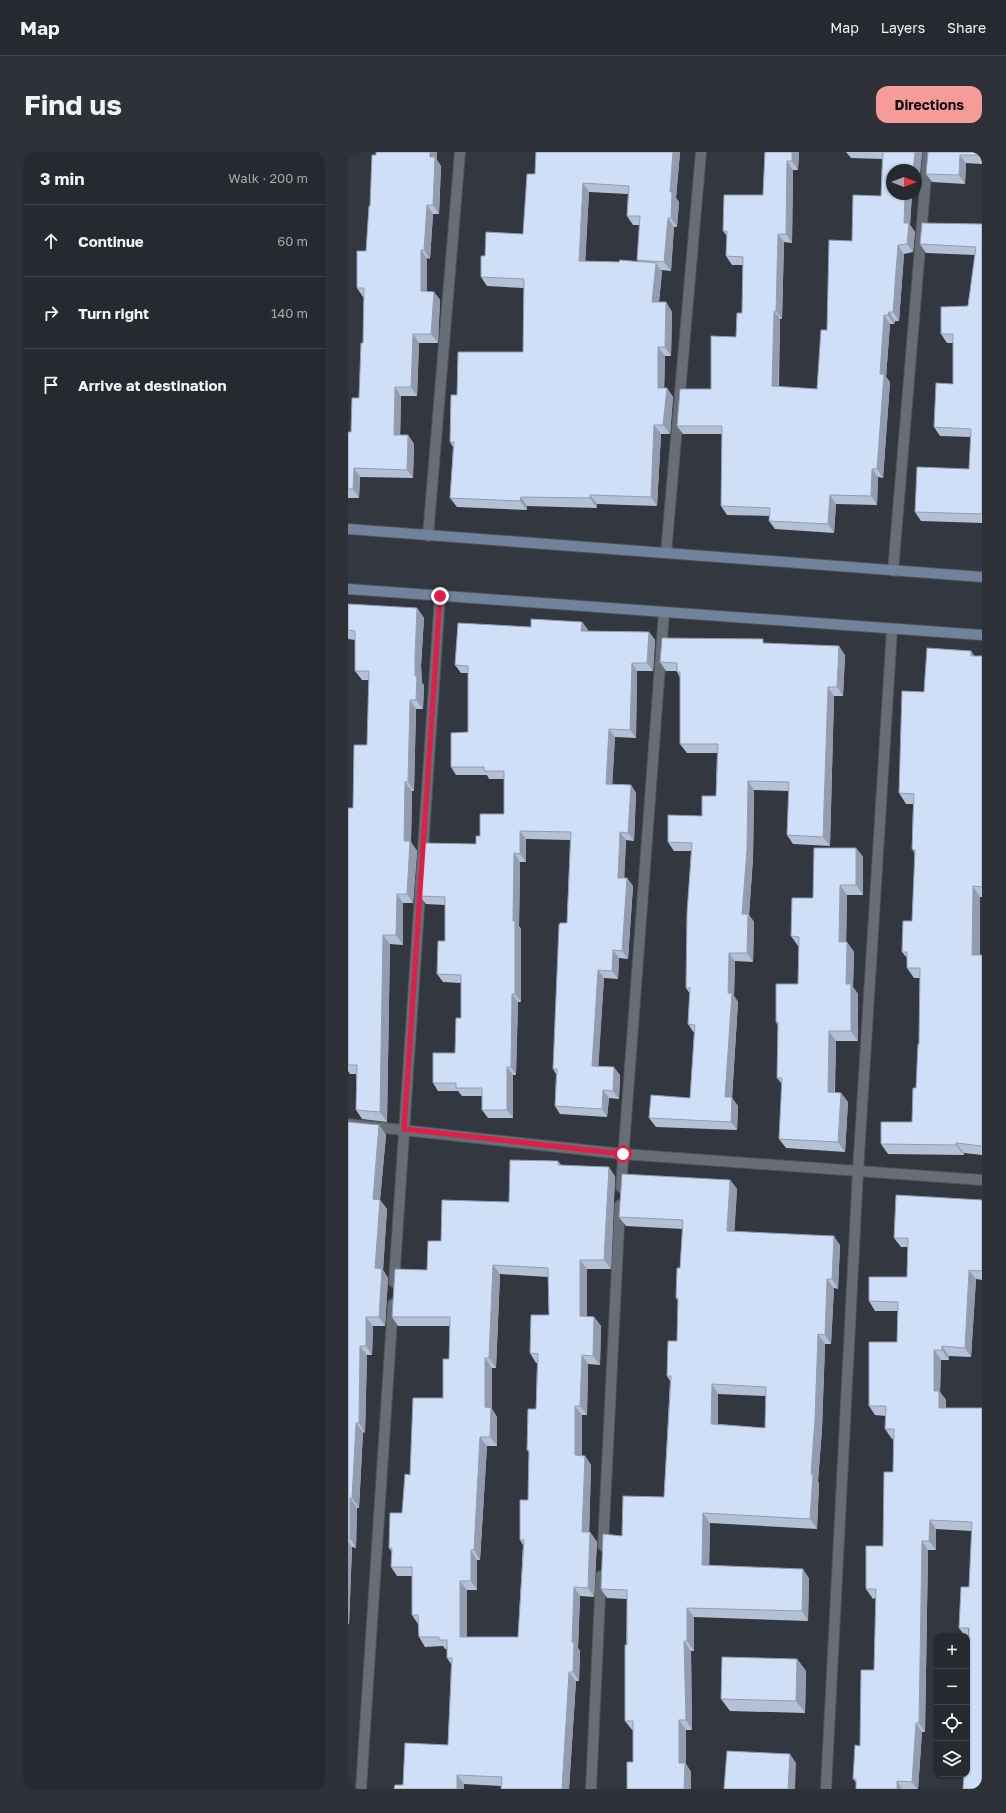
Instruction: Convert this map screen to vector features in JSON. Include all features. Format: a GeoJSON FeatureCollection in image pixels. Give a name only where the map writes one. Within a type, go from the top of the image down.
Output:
{"type":"FeatureCollection","features":[{"type":"Feature","properties":{"kind":"main road"},"geometry":{"type":"LineString","coordinates":[[348,530],[982,577]]}},
{"type":"Feature","properties":{"kind":"main road"},"geometry":{"type":"LineString","coordinates":[[348,589],[982,635]]}},
{"type":"Feature","properties":{"kind":"street"},"geometry":{"type":"LineString","coordinates":[[428,536],[460,152]]}},
{"type":"Feature","properties":{"kind":"street"},"geometry":{"type":"LineString","coordinates":[[666,554],[701,152]]}},
{"type":"Feature","properties":{"kind":"street"},"geometry":{"type":"LineString","coordinates":[[893,571],[928,152]]}},
{"type":"Feature","properties":{"kind":"street"},"geometry":{"type":"LineString","coordinates":[[361,1789],[440,596]]}},
{"type":"Feature","properties":{"kind":"street"},"geometry":{"type":"LineString","coordinates":[[591,1789],[623,1154],[664,612]]}},
{"type":"Feature","properties":{"kind":"street"},"geometry":{"type":"LineString","coordinates":[[826,1789],[858,1171],[892,629]]}},
{"type":"Feature","properties":{"kind":"street"},"geometry":{"type":"LineString","coordinates":[[348,1124],[623,1154],[982,1180]]}},
{"type":"Feature","properties":{"kind":"building"},"geometry":{"type":"Polygon","coordinates":[[[376,152],[430,152],[430,157],[435,157],[433,205],[427,205],[424,250],[421,250],[421,291],[434,292],[431,334],[413,334],[411,387],[395,387],[394,435],[408,435],[407,470],[354,468],[353,489],[348,489],[348,432],[351,432],[352,398],[359,398],[361,343],[363,343],[364,288],[357,288],[357,251],[366,251],[372,155],[376,155],[376,152]]]}},
{"type":"Feature","properties":{"kind":"building"},"geometry":{"type":"Polygon","coordinates":[[[536,152],[673,152],[670,192],[672,192],[671,218],[668,218],[664,262],[637,260],[640,216],[627,216],[629,186],[583,183],[579,261],[619,262],[620,260],[656,263],[652,302],[666,302],[665,347],[658,347],[658,388],[667,388],[663,425],[654,425],[651,497],[590,495],[590,498],[521,497],[520,501],[450,498],[454,442],[450,442],[451,395],[457,395],[458,352],[523,352],[524,279],[481,277],[481,256],[485,256],[486,232],[523,234],[527,174],[535,174],[536,152]]]}},
{"type":"Feature","properties":{"kind":"building"},"geometry":{"type":"Polygon","coordinates":[[[765,152],[792,152],[792,161],[787,161],[786,234],[778,234],[772,386],[817,389],[821,330],[827,330],[829,240],[852,241],[853,195],[881,196],[883,152],[915,152],[914,164],[886,164],[886,200],[905,200],[904,223],[909,223],[907,244],[898,245],[893,312],[889,312],[888,315],[884,315],[880,374],[884,374],[877,469],[872,469],[871,496],[830,495],[828,524],[769,521],[770,508],[721,506],[722,426],[677,426],[680,389],[711,389],[711,336],[736,337],[737,313],[742,313],[743,257],[726,256],[727,231],[723,231],[724,195],[763,195],[765,152]]]}},
{"type":"Feature","properties":{"kind":"building"},"geometry":{"type":"Polygon","coordinates":[[[928,152],[982,152],[982,155],[960,155],[959,175],[926,174],[928,152]]]}},
{"type":"Feature","properties":{"kind":"building"},"geometry":{"type":"Polygon","coordinates":[[[922,223],[982,224],[982,514],[915,512],[917,467],[969,469],[971,429],[934,427],[936,383],[953,384],[953,334],[941,334],[941,307],[968,306],[976,247],[920,244],[922,223]]]}},
{"type":"Feature","properties":{"kind":"building"},"geometry":{"type":"Polygon","coordinates":[[[348,604],[417,608],[415,657],[415,676],[417,676],[416,700],[410,700],[408,782],[405,782],[404,841],[410,841],[407,894],[397,894],[396,935],[383,935],[380,1112],[356,1110],[357,1065],[348,1065],[348,808],[353,808],[354,745],[367,745],[369,671],[355,671],[355,631],[348,630],[348,604]]]}},
{"type":"Feature","properties":{"kind":"building"},"geometry":{"type":"Polygon","coordinates":[[[531,619],[582,622],[581,631],[649,632],[647,663],[632,663],[630,730],[609,729],[606,784],[631,785],[628,833],[620,832],[618,878],[627,878],[622,951],[613,950],[612,971],[598,970],[592,1066],[614,1067],[613,1091],[603,1090],[602,1109],[555,1106],[557,1069],[553,1069],[559,925],[560,923],[567,923],[571,832],[520,831],[520,854],[514,853],[513,921],[515,921],[515,994],[512,994],[511,1067],[507,1067],[507,1110],[482,1110],[482,1088],[456,1088],[456,1083],[433,1083],[433,1053],[455,1053],[456,1018],[461,1018],[461,975],[437,974],[438,941],[445,941],[445,897],[420,896],[424,843],[476,844],[476,836],[480,836],[480,814],[504,814],[504,771],[484,771],[484,767],[451,767],[451,733],[468,732],[468,666],[455,665],[458,623],[531,627],[531,619]]]}},
{"type":"Feature","properties":{"kind":"building"},"geometry":{"type":"Polygon","coordinates":[[[662,638],[763,639],[763,643],[839,646],[837,687],[828,687],[823,837],[787,835],[789,782],[748,781],[747,850],[742,914],[748,914],[747,953],[729,953],[728,993],[732,993],[725,1097],[732,1097],[731,1122],[649,1118],[651,1095],[690,1098],[695,1025],[688,1024],[690,988],[686,988],[687,913],[692,843],[668,842],[668,815],[702,816],[702,796],[716,796],[718,744],[680,744],[680,672],[677,672],[677,663],[660,662],[662,638]]]}},
{"type":"Feature","properties":{"kind":"building"},"geometry":{"type":"Polygon","coordinates":[[[927,648],[971,651],[971,656],[982,656],[982,887],[973,886],[972,955],[982,955],[982,1146],[956,1143],[956,1145],[881,1144],[881,1122],[912,1122],[913,1088],[916,1088],[919,1044],[920,968],[907,968],[907,952],[902,952],[903,921],[912,921],[915,850],[912,849],[914,794],[899,793],[902,691],[924,692],[927,648]]]}},
{"type":"Feature","properties":{"kind":"building"},"geometry":{"type":"Polygon","coordinates":[[[814,848],[856,848],[856,885],[840,885],[839,942],[847,942],[846,984],[851,984],[851,1031],[829,1031],[828,1092],[841,1093],[838,1142],[779,1139],[782,1078],[777,1078],[778,1022],[776,1022],[776,984],[798,984],[799,937],[791,936],[792,898],[813,898],[814,848]]]}},
{"type":"Feature","properties":{"kind":"building"},"geometry":{"type":"Polygon","coordinates":[[[348,1122],[379,1125],[373,1199],[380,1200],[375,1268],[382,1269],[379,1317],[366,1317],[366,1346],[360,1346],[359,1423],[356,1423],[352,1498],[350,1498],[350,1538],[348,1538],[348,1122]]]}},
{"type":"Feature","properties":{"kind":"building"},"geometry":{"type":"Polygon","coordinates":[[[510,1160],[558,1161],[558,1165],[609,1167],[604,1260],[580,1260],[580,1316],[594,1317],[593,1356],[582,1355],[580,1406],[575,1406],[575,1455],[585,1456],[582,1532],[590,1532],[588,1588],[574,1587],[572,1642],[574,1642],[573,1672],[569,1672],[562,1789],[501,1789],[502,1777],[457,1775],[457,1789],[394,1789],[395,1785],[403,1785],[405,1743],[448,1745],[452,1658],[447,1658],[447,1640],[439,1640],[439,1637],[419,1637],[418,1615],[412,1615],[412,1567],[391,1567],[392,1548],[389,1548],[390,1513],[402,1513],[405,1474],[410,1475],[413,1398],[443,1398],[443,1359],[449,1359],[450,1317],[392,1317],[395,1269],[427,1270],[428,1241],[441,1241],[442,1200],[509,1202],[510,1160]],[[493,1265],[489,1358],[485,1358],[485,1407],[491,1408],[490,1437],[480,1437],[474,1550],[471,1550],[471,1581],[460,1581],[460,1637],[518,1637],[524,1540],[520,1540],[520,1500],[528,1500],[528,1409],[536,1409],[538,1354],[530,1353],[531,1315],[549,1315],[548,1268],[493,1265]]]}},
{"type":"Feature","properties":{"kind":"building"},"geometry":{"type":"Polygon","coordinates":[[[622,1174],[730,1180],[727,1231],[834,1236],[832,1279],[827,1279],[825,1335],[818,1334],[810,1519],[703,1513],[702,1565],[803,1569],[802,1611],[687,1608],[687,1641],[684,1641],[686,1720],[679,1720],[679,1763],[685,1763],[684,1789],[627,1789],[627,1762],[633,1762],[633,1721],[625,1721],[627,1590],[601,1589],[603,1534],[622,1536],[623,1496],[664,1497],[671,1376],[667,1376],[668,1341],[677,1341],[677,1268],[680,1268],[683,1220],[619,1217],[622,1174]],[[712,1384],[711,1424],[765,1428],[766,1387],[712,1384]]]}},
{"type":"Feature","properties":{"kind":"building"},"geometry":{"type":"Polygon","coordinates":[[[896,1195],[982,1200],[982,1271],[969,1270],[965,1348],[942,1346],[942,1350],[934,1350],[934,1391],[939,1391],[939,1408],[982,1408],[982,1789],[963,1789],[964,1777],[970,1777],[970,1633],[969,1628],[959,1628],[961,1587],[969,1587],[972,1522],[930,1520],[929,1541],[922,1541],[919,1723],[916,1723],[912,1782],[897,1781],[897,1789],[856,1789],[856,1779],[853,1779],[855,1745],[860,1746],[861,1670],[874,1670],[876,1589],[866,1589],[866,1546],[883,1546],[884,1472],[893,1472],[894,1429],[885,1429],[886,1406],[869,1406],[869,1342],[897,1342],[898,1302],[869,1301],[869,1277],[907,1277],[908,1238],[894,1238],[896,1195]]]}},
{"type":"Feature","properties":{"kind":"building"},"geometry":{"type":"Polygon","coordinates":[[[722,1657],[797,1659],[796,1701],[721,1699],[722,1657]]]}},
{"type":"Feature","properties":{"kind":"building"},"geometry":{"type":"Polygon","coordinates":[[[727,1751],[790,1754],[788,1789],[724,1789],[727,1751]]]}},
{"type":"Feature","properties":{"kind":"route"},"geometry":{"type":"LineString","coordinates":[[440,596],[404,1129],[623,1154]]}}]}
